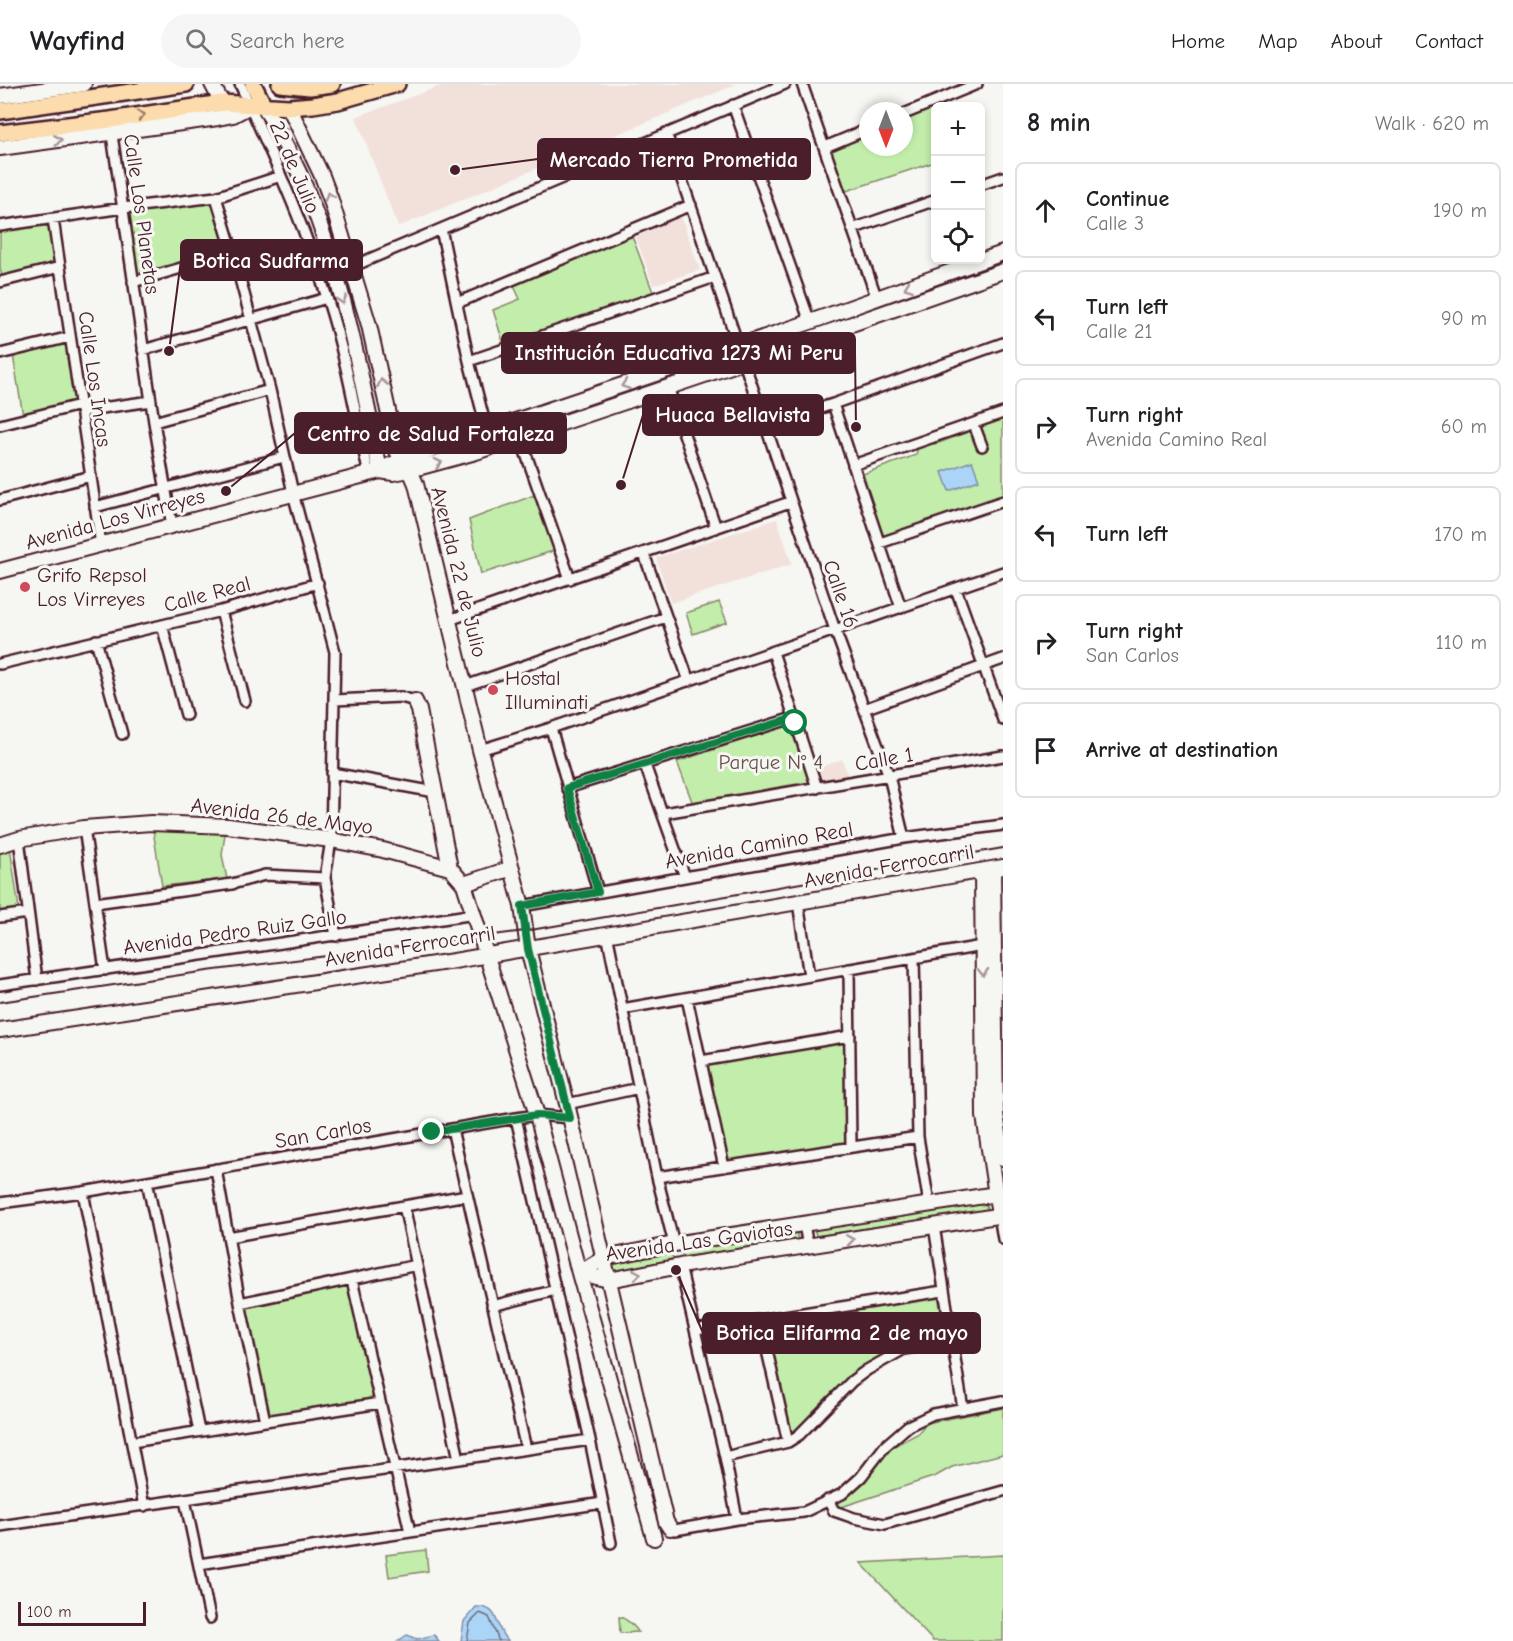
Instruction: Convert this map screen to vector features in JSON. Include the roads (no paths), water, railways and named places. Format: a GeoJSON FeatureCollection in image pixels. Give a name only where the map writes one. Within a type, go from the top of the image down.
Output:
{"type":"FeatureCollection","features":[{"type":"Feature","properties":{"kind":"main road"},"geometry":{"type":"LineString","coordinates":[[0,111],[186,84]]}},
{"type":"Feature","properties":{"kind":"main road"},"geometry":{"type":"LineString","coordinates":[[253,84],[257,106]]}},
{"type":"Feature","properties":{"kind":"main road"},"geometry":{"type":"LineString","coordinates":[[278,84],[289,107]]}},
{"type":"Feature","properties":{"kind":"main road"},"geometry":{"type":"LineString","coordinates":[[278,84],[310,87],[332,84]]}},
{"type":"Feature","properties":{"kind":"main road"},"geometry":{"type":"LineString","coordinates":[[0,133],[111,126],[222,103],[289,107],[338,101],[398,84]]}},
{"type":"Feature","properties":{"kind":"street"},"geometry":{"type":"LineString","coordinates":[[0,96],[84,84]]}},
{"type":"Feature","properties":{"kind":"street"},"geometry":{"type":"LineString","coordinates":[[212,84],[222,103]]}},
{"type":"Feature","properties":{"kind":"street","name":"22 de Julio"},"geometry":{"type":"LineString","coordinates":[[240,84],[257,106],[327,298],[375,473]]}},
{"type":"Feature","properties":{"kind":"street"},"geometry":{"type":"LineString","coordinates":[[351,267],[785,84]]}},
{"type":"Feature","properties":{"kind":"street"},"geometry":{"type":"LineString","coordinates":[[802,84],[877,299]]}},
{"type":"Feature","properties":{"kind":"street"},"geometry":{"type":"LineString","coordinates":[[913,110],[977,84]]}},
{"type":"Feature","properties":{"kind":"street"},"geometry":{"type":"LineString","coordinates":[[733,105],[810,322]]}},
{"type":"Feature","properties":{"kind":"street"},"geometry":{"type":"LineString","coordinates":[[0,148],[111,126],[218,118],[257,106],[301,177],[319,225],[350,324],[375,473]]}},
{"type":"Feature","properties":{"kind":"street","name":"Avenida 22 de Julio"},"geometry":{"type":"LineString","coordinates":[[289,107],[322,176],[369,325],[397,451],[416,484],[480,750],[522,906],[528,949],[569,1111],[666,1522],[670,1528]]}},
{"type":"Feature","properties":{"kind":"street","name":"Calle Los Planetas"},"geometry":{"type":"LineString","coordinates":[[111,126],[154,422],[172,526]]}},
{"type":"Feature","properties":{"kind":"street","name":"Calle 16"},"geometry":{"type":"LineString","coordinates":[[666,133],[790,502],[889,776],[904,838]]}},
{"type":"Feature","properties":{"kind":"street"},"geometry":{"type":"LineString","coordinates":[[825,147],[859,133]]}},
{"type":"Feature","properties":{"kind":"street"},"geometry":{"type":"LineString","coordinates":[[0,226],[216,197],[281,176]]}},
{"type":"Feature","properties":{"kind":"street"},"geometry":{"type":"LineString","coordinates":[[985,184],[1003,177]]}},
{"type":"Feature","properties":{"kind":"street"},"geometry":{"type":"LineString","coordinates":[[216,197],[270,390],[292,493],[335,652],[331,840],[325,878],[336,936]]}},
{"type":"Feature","properties":{"kind":"street"},"geometry":{"type":"LineString","coordinates":[[852,229],[931,202]]}},
{"type":"Feature","properties":{"kind":"street"},"geometry":{"type":"LineString","coordinates":[[457,303],[691,205]]}},
{"type":"Feature","properties":{"kind":"street","name":"Calle Los Incas"},"geometry":{"type":"LineString","coordinates":[[53,219],[101,545]]}},
{"type":"Feature","properties":{"kind":"street"},"geometry":{"type":"LineString","coordinates":[[441,229],[469,361],[487,431]]}},
{"type":"Feature","properties":{"kind":"street"},"geometry":{"type":"LineString","coordinates":[[133,282],[233,253]]}},
{"type":"Feature","properties":{"kind":"street","name":"Avenida Los Virreyes"},"geometry":{"type":"LineString","coordinates":[[406,465],[487,431],[1003,254]]}},
{"type":"Feature","properties":{"kind":"street"},"geometry":{"type":"LineString","coordinates":[[0,282],[60,267]]}},
{"type":"Feature","properties":{"kind":"street","name":"Avenida Los Virreyes"},"geometry":{"type":"LineString","coordinates":[[0,571],[375,473],[390,465],[406,465],[476,452],[1003,271]]}},
{"type":"Feature","properties":{"kind":"street"},"geometry":{"type":"LineString","coordinates":[[469,361],[715,277]]}},
{"type":"Feature","properties":{"kind":"street"},"geometry":{"type":"LineString","coordinates":[[144,350],[327,298]]}},
{"type":"Feature","properties":{"kind":"street"},"geometry":{"type":"LineString","coordinates":[[0,354],[70,337]]}},
{"type":"Feature","properties":{"kind":"street"},"geometry":{"type":"LineString","coordinates":[[766,426],[1003,343]]}},
{"type":"Feature","properties":{"kind":"street"},"geometry":{"type":"LineString","coordinates":[[668,387],[716,528]]}},
{"type":"Feature","properties":{"kind":"street"},"geometry":{"type":"LineString","coordinates":[[154,422],[270,390]]}},
{"type":"Feature","properties":{"kind":"street"},"geometry":{"type":"LineString","coordinates":[[0,425],[81,408],[151,401]]}},
{"type":"Feature","properties":{"kind":"street"},"geometry":{"type":"LineString","coordinates":[[833,404],[901,608]]}},
{"type":"Feature","properties":{"kind":"street"},"geometry":{"type":"LineString","coordinates":[[853,465],[1003,413]]}},
{"type":"Feature","properties":{"kind":"street"},"geometry":{"type":"LineString","coordinates":[[976,430],[981,446]]}},
{"type":"Feature","properties":{"kind":"street"},"geometry":{"type":"LineString","coordinates":[[520,437],[570,579]]}},
{"type":"Feature","properties":{"kind":"street"},"geometry":{"type":"LineString","coordinates":[[95,507],[284,457]]}},
{"type":"Feature","properties":{"kind":"street"},"geometry":{"type":"LineString","coordinates":[[0,500],[91,476]]}},
{"type":"Feature","properties":{"kind":"street"},"geometry":{"type":"LineString","coordinates":[[880,543],[1003,501]]}},
{"type":"Feature","properties":{"kind":"street"},"geometry":{"type":"LineString","coordinates":[[449,621],[790,502]]}},
{"type":"Feature","properties":{"kind":"street"},"geometry":{"type":"LineString","coordinates":[[644,554],[689,681]]}},
{"type":"Feature","properties":{"kind":"street"},"geometry":{"type":"LineString","coordinates":[[480,750],[689,681],[1003,572]]}},
{"type":"Feature","properties":{"kind":"street","name":"Calle Real"},"geometry":{"type":"LineString","coordinates":[[0,664],[221,611],[318,583]]}},
{"type":"Feature","properties":{"kind":"street"},"geometry":{"type":"LineString","coordinates":[[956,589],[1003,720]]}},
{"type":"Feature","properties":{"kind":"street"},"geometry":{"type":"LineString","coordinates":[[221,611],[244,701]]}},
{"type":"Feature","properties":{"kind":"street"},"geometry":{"type":"LineString","coordinates":[[465,686],[666,617]]}},
{"type":"Feature","properties":{"kind":"street"},"geometry":{"type":"LineString","coordinates":[[162,625],[186,716]]}},
{"type":"Feature","properties":{"kind":"street"},"geometry":{"type":"LineString","coordinates":[[96,640],[122,734]]}},
{"type":"Feature","properties":{"kind":"street"},"geometry":{"type":"LineString","coordinates":[[773,652],[817,788]]}},
{"type":"Feature","properties":{"kind":"street"},"geometry":{"type":"LineString","coordinates":[[864,709],[1003,659]]}},
{"type":"Feature","properties":{"kind":"street"},"geometry":{"type":"LineString","coordinates":[[334,700],[401,697],[415,701],[419,711],[450,868],[464,884],[475,914],[537,1115],[654,1538]]}},
{"type":"Feature","properties":{"kind":"street"},"geometry":{"type":"LineString","coordinates":[[567,788],[794,718]]}},
{"type":"Feature","properties":{"kind":"street"},"geometry":{"type":"LineString","coordinates":[[550,728],[598,892]]}},
{"type":"Feature","properties":{"kind":"street","name":"Calle 1"},"geometry":{"type":"LineString","coordinates":[[664,813],[1003,756]]}},
{"type":"Feature","properties":{"kind":"street"},"geometry":{"type":"LineString","coordinates":[[645,765],[685,877]]}},
{"type":"Feature","properties":{"kind":"street"},"geometry":{"type":"LineString","coordinates":[[332,773],[435,792]]}},
{"type":"Feature","properties":{"kind":"street","name":"Avenida 26 de Mayo"},"geometry":{"type":"LineString","coordinates":[[0,845],[19,839],[84,828],[151,824],[228,826],[331,840],[383,850],[450,868]]}},
{"type":"Feature","properties":{"kind":"street","name":"Avenida Camino Real"},"geometry":{"type":"LineString","coordinates":[[522,906],[904,838],[1003,825]]}},
{"type":"Feature","properties":{"kind":"street"},"geometry":{"type":"LineString","coordinates":[[84,828],[105,970]]}},
{"type":"Feature","properties":{"kind":"street"},"geometry":{"type":"LineString","coordinates":[[19,839],[37,980]]}},
{"type":"Feature","properties":{"kind":"street"},"geometry":{"type":"LineString","coordinates":[[464,884],[512,868]]}},
{"type":"Feature","properties":{"kind":"street"},"geometry":{"type":"LineString","coordinates":[[993,869],[982,946],[1003,1239]]}},
{"type":"Feature","properties":{"kind":"street"},"geometry":{"type":"LineString","coordinates":[[993,869],[994,1114],[1003,1159]]}},
{"type":"Feature","properties":{"kind":"street","name":"Avenida Ferrocarril"},"geometry":{"type":"LineString","coordinates":[[0,1030],[528,949],[993,869]]}},
{"type":"Feature","properties":{"kind":"street"},"geometry":{"type":"LineString","coordinates":[[95,903],[232,884],[265,875],[325,878]]}},
{"type":"Feature","properties":{"kind":"street"},"geometry":{"type":"LineString","coordinates":[[798,902],[809,976]]}},
{"type":"Feature","properties":{"kind":"street"},"geometry":{"type":"LineString","coordinates":[[0,917],[28,914]]}},
{"type":"Feature","properties":{"kind":"street","name":"Avenida Pedro Ruiz Gallo"},"geometry":{"type":"LineString","coordinates":[[0,985],[475,914]]}},
{"type":"Feature","properties":{"kind":"street"},"geometry":{"type":"LineString","coordinates":[[607,934],[657,1178],[674,1244]]}},
{"type":"Feature","properties":{"kind":"street"},"geometry":{"type":"LineString","coordinates":[[622,1009],[982,946]]}},
{"type":"Feature","properties":{"kind":"street"},"geometry":{"type":"LineString","coordinates":[[914,958],[918,1137],[929,1204]]}},
{"type":"Feature","properties":{"kind":"street"},"geometry":{"type":"LineString","coordinates":[[849,969],[851,1147]]}},
{"type":"Feature","properties":{"kind":"street"},"geometry":{"type":"LineString","coordinates":[[687,998],[724,1167]]}},
{"type":"Feature","properties":{"kind":"street"},"geometry":{"type":"LineString","coordinates":[[701,1061],[850,1036]]}},
{"type":"Feature","properties":{"kind":"street","name":"San Carlos"},"geometry":{"type":"LineString","coordinates":[[0,1203],[83,1192],[516,1118],[569,1111],[639,1088]]}},
{"type":"Feature","properties":{"kind":"street"},"geometry":{"type":"LineString","coordinates":[[516,1118],[590,1440],[611,1543]]}},
{"type":"Feature","properties":{"kind":"street"},"geometry":{"type":"LineString","coordinates":[[452,1129],[526,1449]]}},
{"type":"Feature","properties":{"kind":"street"},"geometry":{"type":"LineString","coordinates":[[657,1178],[918,1137]]}},
{"type":"Feature","properties":{"kind":"street"},"geometry":{"type":"LineString","coordinates":[[216,1169],[240,1303],[265,1421]]}},
{"type":"Feature","properties":{"kind":"street"},"geometry":{"type":"LineString","coordinates":[[147,1181],[199,1431]]}},
{"type":"Feature","properties":{"kind":"street"},"geometry":{"type":"LineString","coordinates":[[83,1192],[144,1506]]}},
{"type":"Feature","properties":{"kind":"street","name":"Avenida Las Gaviotas"},"geometry":{"type":"LineString","coordinates":[[579,1273],[604,1258],[674,1244],[999,1193]]}},
{"type":"Feature","properties":{"kind":"street"},"geometry":{"type":"LineString","coordinates":[[228,1237],[467,1195]]}},
{"type":"Feature","properties":{"kind":"street"},"geometry":{"type":"LineString","coordinates":[[404,1206],[459,1459]]}},
{"type":"Feature","properties":{"kind":"street","name":"Avenida Las Gaviotas"},"geometry":{"type":"LineString","coordinates":[[579,1273],[609,1280],[680,1266],[1001,1215]]}},
{"type":"Feature","properties":{"kind":"street"},"geometry":{"type":"LineString","coordinates":[[804,1224],[808,1247]]}},
{"type":"Feature","properties":{"kind":"street"},"geometry":{"type":"LineString","coordinates":[[934,1226],[963,1409]]}},
{"type":"Feature","properties":{"kind":"street"},"geometry":{"type":"LineString","coordinates":[[240,1303],[417,1265]]}},
{"type":"Feature","properties":{"kind":"street"},"geometry":{"type":"LineString","coordinates":[[680,1266],[725,1457],[737,1520]]}},
{"type":"Feature","properties":{"kind":"street"},"geometry":{"type":"LineString","coordinates":[[352,1280],[410,1532]]}},
{"type":"Feature","properties":{"kind":"street"},"geometry":{"type":"LineString","coordinates":[[492,1306],[556,1290]]}},
{"type":"Feature","properties":{"kind":"street"},"geometry":{"type":"LineString","coordinates":[[695,1330],[943,1291]]}},
{"type":"Feature","properties":{"kind":"street"},"geometry":{"type":"LineString","coordinates":[[760,1320],[788,1442]]}},
{"type":"Feature","properties":{"kind":"street"},"geometry":{"type":"LineString","coordinates":[[725,1457],[788,1442],[799,1435],[852,1381],[867,1370],[904,1349],[951,1341]]}},
{"type":"Feature","properties":{"kind":"street"},"geometry":{"type":"LineString","coordinates":[[670,1528],[675,1530],[804,1512],[842,1494],[861,1477],[885,1446],[908,1426],[933,1414],[1003,1401]]}},
{"type":"Feature","properties":{"kind":"street"},"geometry":{"type":"LineString","coordinates":[[132,1442],[380,1403]]}},
{"type":"Feature","properties":{"kind":"street"},"geometry":{"type":"LineString","coordinates":[[0,1514],[1,1526],[590,1440]]}},
{"type":"Feature","properties":{"kind":"street"},"geometry":{"type":"LineString","coordinates":[[828,1500],[834,1511],[854,1518],[885,1524],[1003,1491]]}},
{"type":"Feature","properties":{"kind":"street"},"geometry":{"type":"LineString","coordinates":[[185,1500],[210,1618]]}},
{"type":"Feature","properties":{"kind":"street"},"geometry":{"type":"LineString","coordinates":[[199,1564],[603,1503]]}},
{"type":"Feature","properties":{"kind":"water"},"geometry":{"type":"Polygon","coordinates":[[[972,461],[979,480],[949,491],[942,472],[972,461]]]}},
{"type":"Feature","properties":{"kind":"water"},"geometry":{"type":"Polygon","coordinates":[[[476,1607],[490,1610],[494,1614],[503,1636],[508,1641],[461,1641],[464,1621],[476,1607]]]}},
{"type":"Feature","properties":{"kind":"water"},"geometry":{"type":"Polygon","coordinates":[[[407,1635],[417,1639],[434,1635],[439,1641],[398,1641],[407,1635]]]}},
{"type":"Feature","properties":{"kind":"railway"},"geometry":{"type":"LineString","coordinates":[[0,1002],[207,971],[525,931],[1003,848]]}},
{"type":"Feature","properties":{"kind":"place","name":"Mercado Tierra Prometida"},"geometry":{"type":"Point","coordinates":[455,170]}},
{"type":"Feature","properties":{"kind":"place","name":"Botica Sudfarma"},"geometry":{"type":"Point","coordinates":[169,351]}},
{"type":"Feature","properties":{"kind":"place","name":"Institución Educativa 1273 Mi Peru"},"geometry":{"type":"Point","coordinates":[856,427]}},
{"type":"Feature","properties":{"kind":"place","name":"Huaca Bellavista"},"geometry":{"type":"Point","coordinates":[621,485]}},
{"type":"Feature","properties":{"kind":"place","name":"Centro de Salud Fortaleza"},"geometry":{"type":"Point","coordinates":[226,491]}},
{"type":"Feature","properties":{"kind":"place","name":"Grifo Repsol Los Virreyes"},"geometry":{"type":"Point","coordinates":[25,587]}},
{"type":"Feature","properties":{"kind":"place","name":"Hostal Illuminati"},"geometry":{"type":"Point","coordinates":[493,690]}},
{"type":"Feature","properties":{"kind":"place","name":"Botica Elifarma 2 de mayo"},"geometry":{"type":"Point","coordinates":[676,1270]}},
{"type":"Feature","properties":{"kind":"park label","name":"Parque N° 4"},"geometry":{"type":"Point","coordinates":[771,762]}}]}
